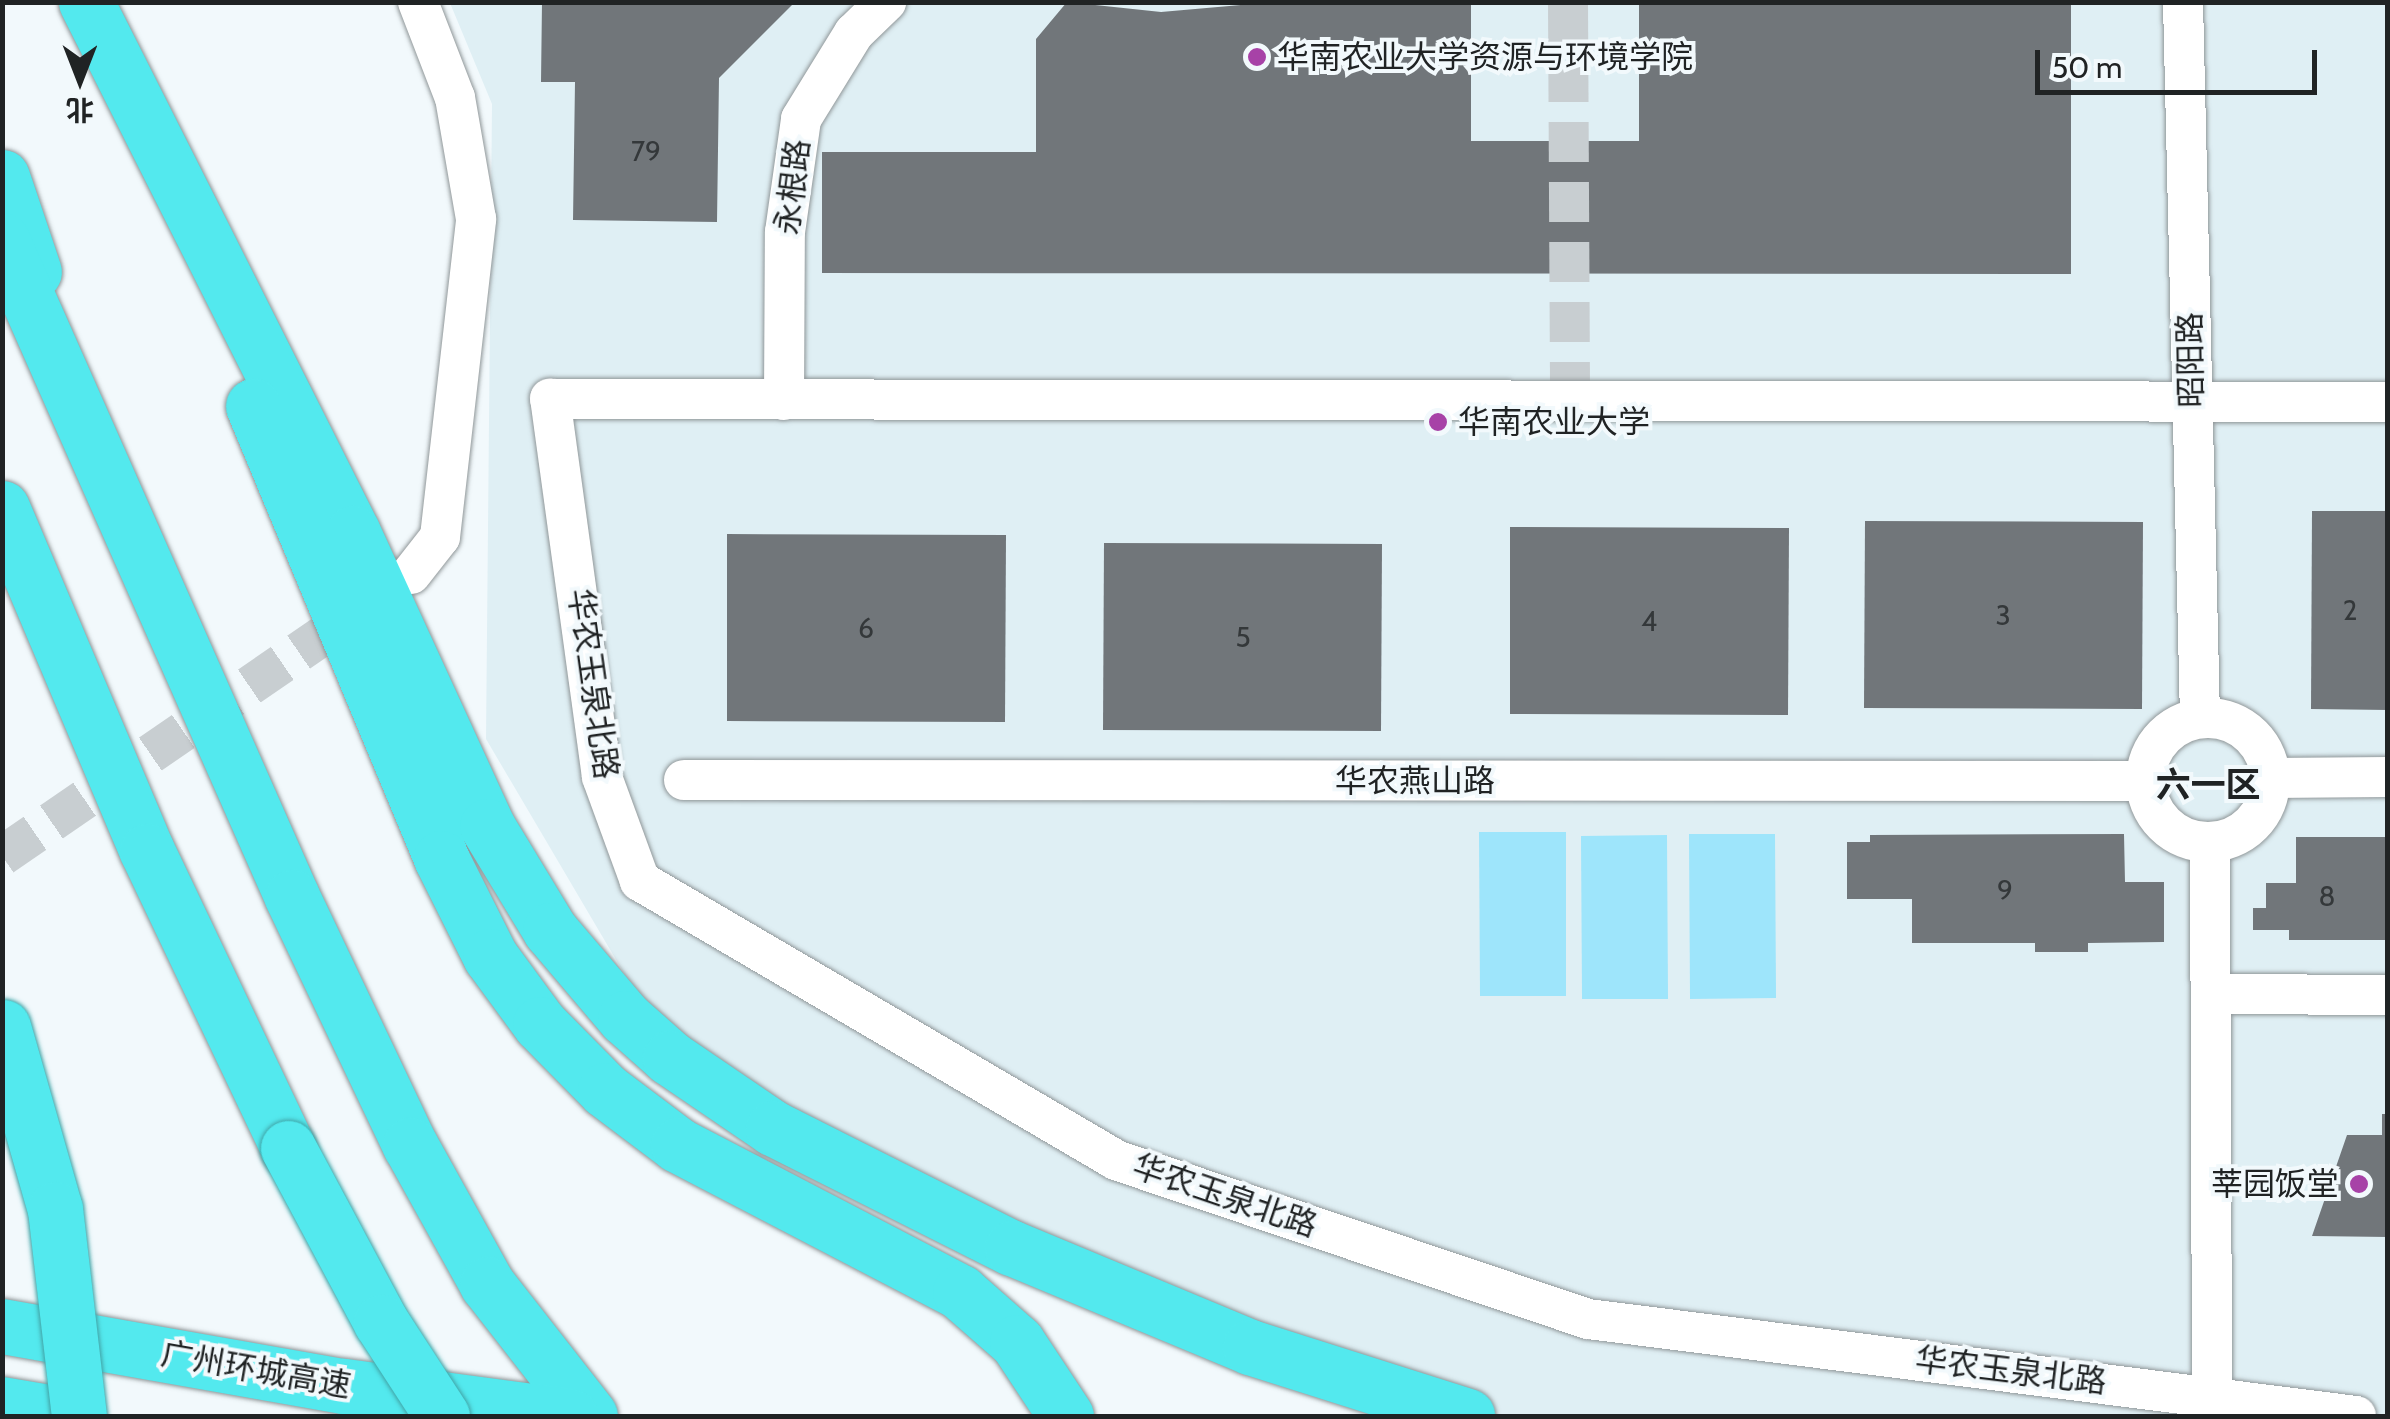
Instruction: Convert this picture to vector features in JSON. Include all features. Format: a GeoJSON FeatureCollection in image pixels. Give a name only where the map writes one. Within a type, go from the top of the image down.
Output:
{"type":"FeatureCollection","features":[{"type":"Feature","properties":{"kind":"highway"},"geometry":{"type":"LineString","coordinates":[[85,2],[441,858],[514,992],[569,1056],[642,1121],[727,1174],[923,1267],[990,1315],[1040,1371],[1066,1416]]}},
{"type":"Feature","properties":{"kind":"highway"},"geometry":{"type":"LineString","coordinates":[[85,2],[353,533],[494,840],[550,930],[624,1018],[670,1058],[773,1128],[976,1231],[1250,1347],[1467,1416]]}},
{"type":"Feature","properties":{"kind":"highway"},"geometry":{"type":"LineString","coordinates":[[2,177],[91,440]]}},
{"type":"Feature","properties":{"kind":"highway"},"geometry":{"type":"LineString","coordinates":[[2,240],[386,1096],[488,1284],[590,1416]]}},
{"type":"Feature","properties":{"kind":"highway"},"geometry":{"type":"LineString","coordinates":[[2,508],[205,980],[357,1281],[442,1416]]}},
{"type":"Feature","properties":{"kind":"highway"},"geometry":{"type":"LineString","coordinates":[[2,540],[90,715]]}},
{"type":"Feature","properties":{"kind":"highway"},"geometry":{"type":"LineString","coordinates":[[2,1404],[76,1416],[55,1209],[3,1026]]}},
{"type":"Feature","properties":{"kind":"highway","name":"广州环城高速"},"geometry":{"type":"LineString","coordinates":[[2,1326],[344,1386],[570,1416]]}},
{"type":"Feature","properties":{"kind":"street"},"geometry":{"type":"LineString","coordinates":[[412,574],[440,537],[476,218],[455,98],[418,2]]}},
{"type":"Feature","properties":{"kind":"street","name":"永根路"},"geometry":{"type":"LineString","coordinates":[[784,400],[786,232],[801,119],[854,33],[886,2]]}},
{"type":"Feature","properties":{"kind":"street","name":"昭阳路"},"geometry":{"type":"LineString","coordinates":[[2183,2],[2200,718]]}},
{"type":"Feature","properties":{"kind":"street","name":"华农玉泉北路"},"geometry":{"type":"LineString","coordinates":[[784,400],[550,399],[602,777],[640,881],[1116,1160],[1588,1318],[2356,1416]]}},
{"type":"Feature","properties":{"kind":"street"},"geometry":{"type":"LineString","coordinates":[[784,400],[2388,402]]}},
{"type":"Feature","properties":{"kind":"street"},"geometry":{"type":"LineString","coordinates":[[2200,718],[2240,727],[2262,749],[2271,778],[2260,816],[2230,839],[2210,843],[2192,841],[2161,822],[2146,781],[2152,751],[2164,736],[2200,718]]}},
{"type":"Feature","properties":{"kind":"street"},"geometry":{"type":"LineString","coordinates":[[2271,778],[2388,777]]}},
{"type":"Feature","properties":{"kind":"street","name":"华农燕山路"},"geometry":{"type":"LineString","coordinates":[[684,780],[2146,781]]}},
{"type":"Feature","properties":{"kind":"street"},"geometry":{"type":"LineString","coordinates":[[2210,843],[2212,1395]]}},
{"type":"Feature","properties":{"kind":"street"},"geometry":{"type":"LineString","coordinates":[[2211,994],[2388,995]]}},
{"type":"Feature","properties":{"kind":"shaded area","name":"华南农业大学"},"geometry":{"type":"Polygon","coordinates":[[[450,3],[2387,3],[2387,1416],[1486,1416],[936,1204],[658,1031],[486,739],[492,104],[450,3]]]}},
{"type":"Feature","properties":{"kind":"shaded area"},"geometry":{"type":"Polygon","coordinates":[[[1479,832],[1566,832],[1566,996],[1480,996],[1479,832]]]}},
{"type":"Feature","properties":{"kind":"shaded area"},"geometry":{"type":"Polygon","coordinates":[[[1689,834],[1775,834],[1776,998],[1690,999],[1689,834]]]}},
{"type":"Feature","properties":{"kind":"shaded area"},"geometry":{"type":"Polygon","coordinates":[[[1667,835],[1668,999],[1582,999],[1581,836],[1667,835]]]}},
{"type":"Feature","properties":{"kind":"building"},"geometry":{"type":"Polygon","coordinates":[[[542,2],[795,2],[719,78],[717,222],[573,220],[575,82],[541,82],[542,2]]]}},
{"type":"Feature","properties":{"kind":"building"},"geometry":{"type":"Polygon","coordinates":[[[1067,2],[1161,12],[1275,2],[1471,2],[1471,141],[1639,141],[1639,2],[2071,2],[2071,274],[822,273],[822,152],[1036,152],[1036,39],[1067,2]]]}},
{"type":"Feature","properties":{"kind":"building"},"geometry":{"type":"Polygon","coordinates":[[[2312,511],[2388,511],[2388,710],[2311,709],[2312,511]]]}},
{"type":"Feature","properties":{"kind":"building"},"geometry":{"type":"Polygon","coordinates":[[[1865,521],[2143,522],[2142,709],[1864,708],[1865,521]]]}},
{"type":"Feature","properties":{"kind":"building"},"geometry":{"type":"Polygon","coordinates":[[[1510,527],[1789,528],[1788,715],[1510,714],[1510,527]]]}},
{"type":"Feature","properties":{"kind":"building"},"geometry":{"type":"Polygon","coordinates":[[[727,534],[1006,535],[1005,722],[727,721],[727,534]]]}},
{"type":"Feature","properties":{"kind":"building"},"geometry":{"type":"Polygon","coordinates":[[[1104,543],[1382,544],[1381,731],[1103,730],[1104,543]]]}},
{"type":"Feature","properties":{"kind":"building"},"geometry":{"type":"Polygon","coordinates":[[[2124,834],[2125,882],[2164,882],[2164,942],[2088,943],[2088,952],[2035,952],[2035,943],[1912,943],[1912,899],[1847,899],[1847,842],[1870,842],[1870,835],[2124,834]]]}},
{"type":"Feature","properties":{"kind":"building"},"geometry":{"type":"Polygon","coordinates":[[[2296,837],[2388,837],[2388,940],[2289,940],[2289,930],[2253,930],[2253,908],[2266,908],[2266,883],[2296,883],[2296,837]]]}},
{"type":"Feature","properties":{"kind":"building","name":"莘园饭堂"},"geometry":{"type":"Polygon","coordinates":[[[2382,1114],[2388,1114],[2388,1237],[2312,1236],[2347,1135],[2382,1135],[2382,1114]]]}},
{"type":"Feature","properties":{"kind":"tunnel"},"geometry":{"type":"LineString","coordinates":[[1568,2],[1570,401]]}},
{"type":"Feature","properties":{"kind":"tunnel"},"geometry":{"type":"LineString","coordinates":[[2,856],[363,608]]}},
{"type":"Feature","properties":{"kind":"place","name":"华南农业大学资源与环境学院"},"geometry":{"type":"Point","coordinates":[1257,57]}},
{"type":"Feature","properties":{"kind":"place","name":"华南农业大学"},"geometry":{"type":"Point","coordinates":[1438,422]}},
{"type":"Feature","properties":{"kind":"place","name":"莘园饭堂"},"geometry":{"type":"Point","coordinates":[2359,1184]}},
{"type":"Feature","properties":{"kind":"district","name":"六一区"},"geometry":{"type":"Point","coordinates":[2208,785]}}]}
